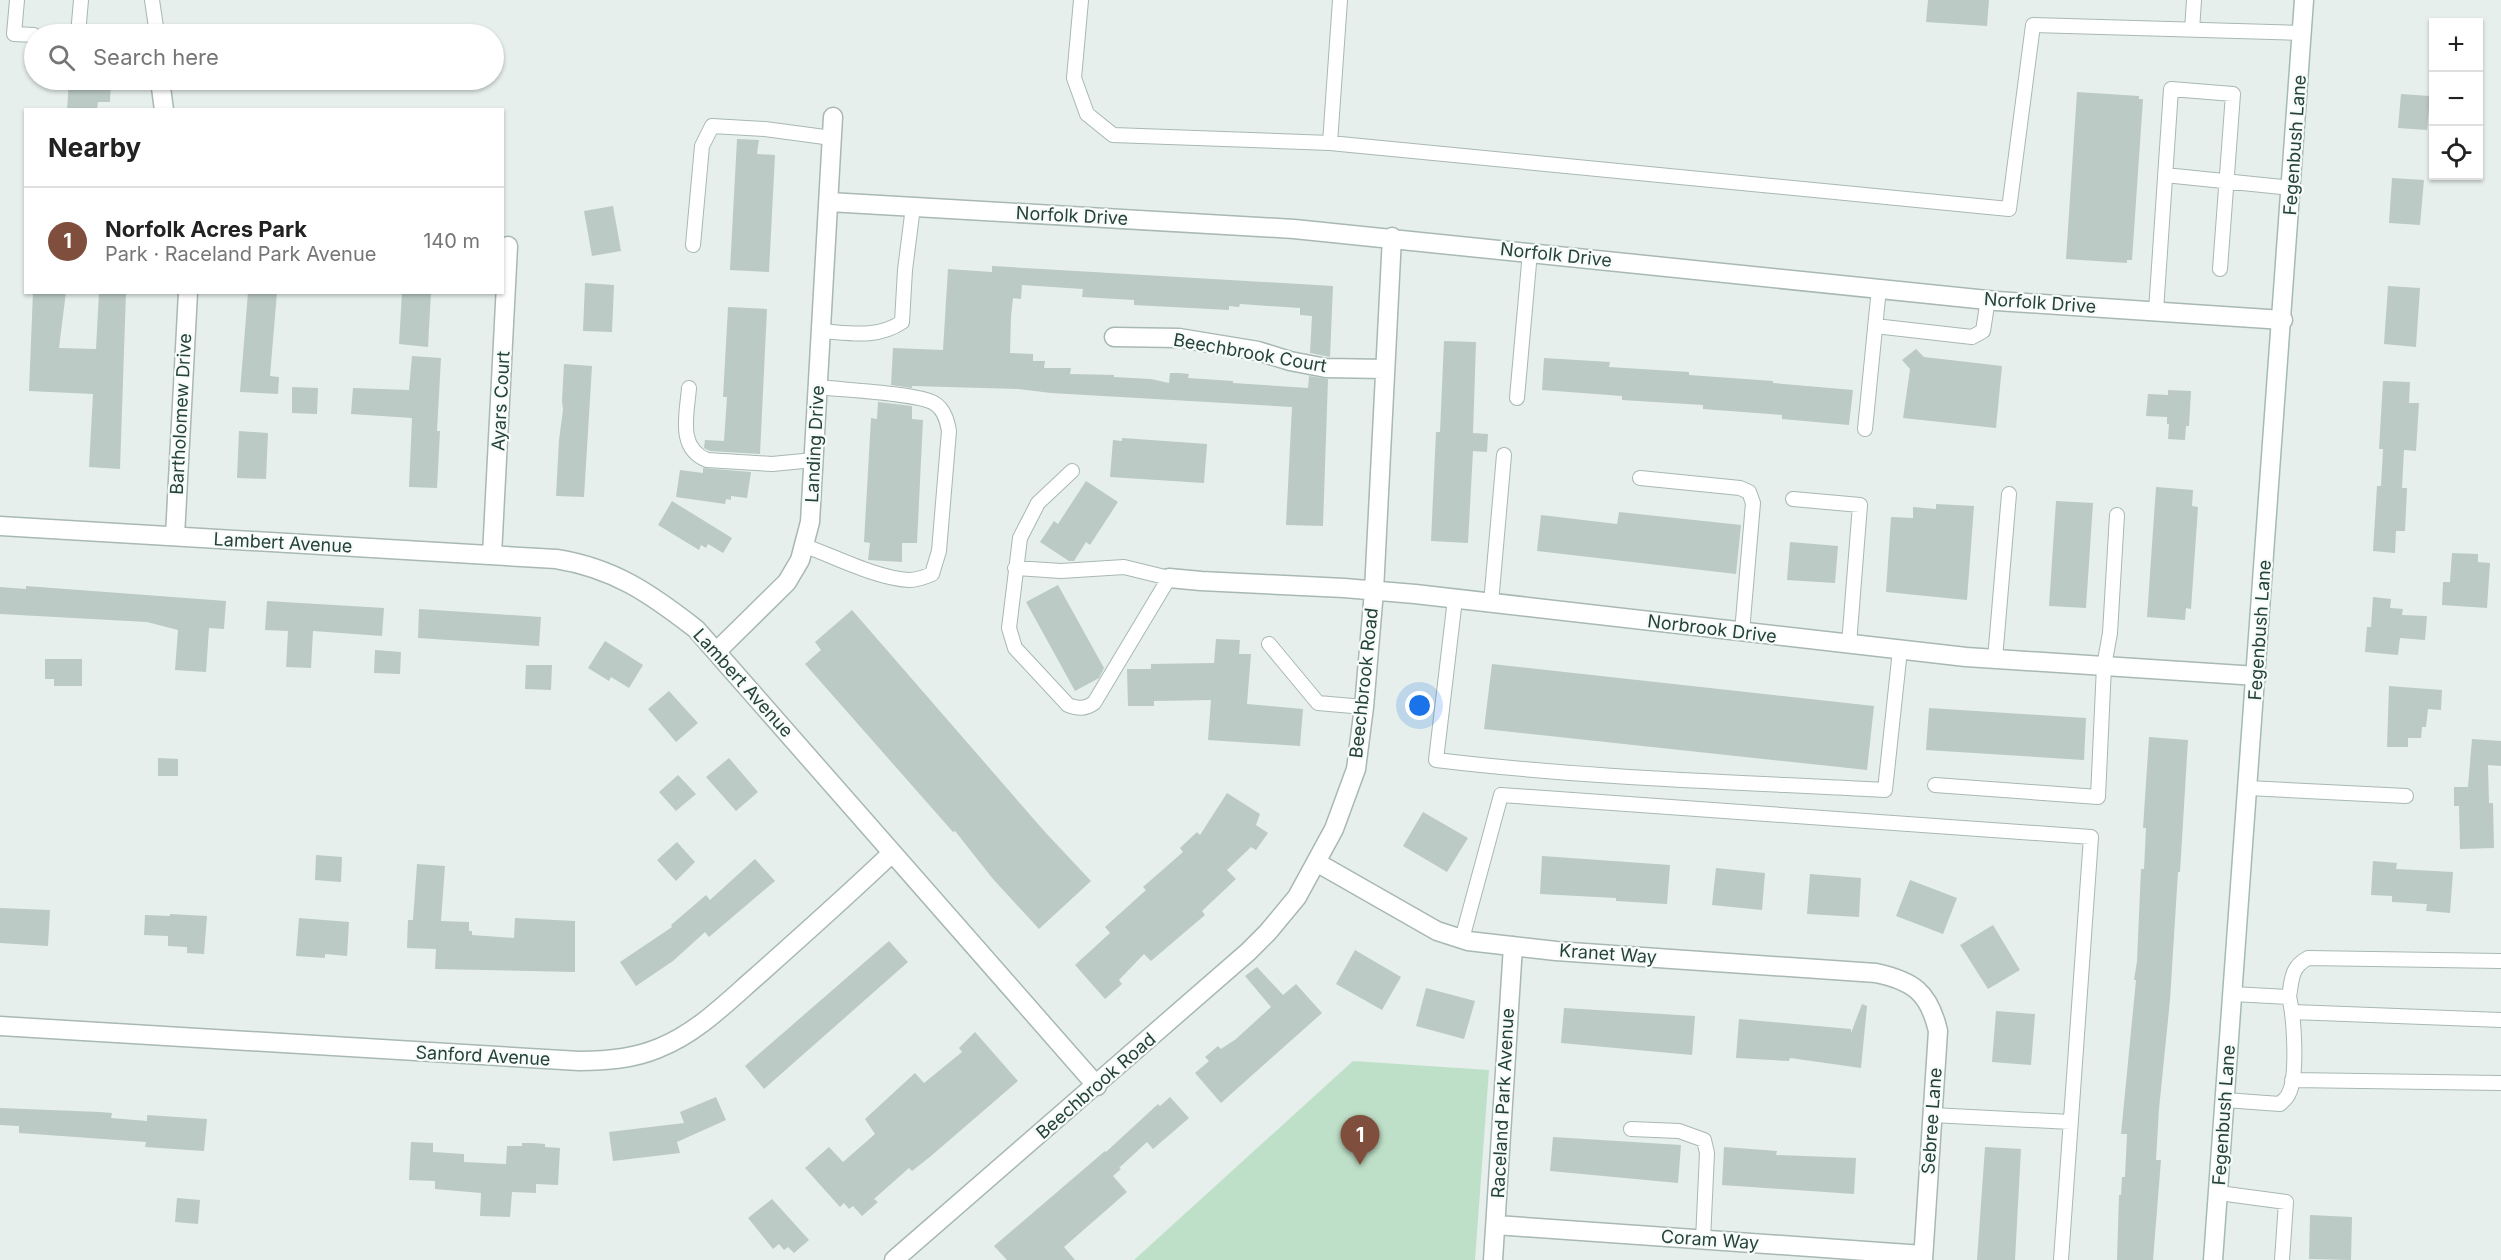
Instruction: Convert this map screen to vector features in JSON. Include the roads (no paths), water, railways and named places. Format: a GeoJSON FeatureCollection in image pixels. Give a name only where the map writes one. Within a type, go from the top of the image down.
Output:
{"type":"FeatureCollection","features":[{"type":"Feature","properties":{"kind":"street","name":"Fegenbush Lane"},"geometry":{"type":"LineString","coordinates":[[2213,1260],[2283,320],[2304,0]]}},
{"type":"Feature","properties":{"kind":"street"},"geometry":{"type":"LineString","coordinates":[[161,90],[164,108]]}},
{"type":"Feature","properties":{"kind":"street","name":"Landing Drive"},"geometry":{"type":"LineString","coordinates":[[716,652],[787,582],[805,546],[810,522],[833,117]]}},
{"type":"Feature","properties":{"kind":"street","name":"Norfolk Drive"},"geometry":{"type":"LineString","coordinates":[[829,202],[1294,229],[1392,237],[1988,299],[2283,320]]}},
{"type":"Feature","properties":{"kind":"street","name":"Beechbrook Road"},"geometry":{"type":"LineString","coordinates":[[894,1260],[1096,1086],[1268,932],[1297,897],[1334,829],[1356,769],[1364,707],[1374,591],[1392,237]]}},
{"type":"Feature","properties":{"kind":"street","name":"Ayars Court"},"geometry":{"type":"LineString","coordinates":[[492,555],[508,246]]}},
{"type":"Feature","properties":{"kind":"street","name":"Bartholomew Drive"},"geometry":{"type":"LineString","coordinates":[[175,536],[188,294]]}},
{"type":"Feature","properties":{"kind":"street","name":"Beechbrook Court"},"geometry":{"type":"LineString","coordinates":[[1114,337],[1179,338],[1258,351],[1290,361],[1326,368],[1385,369]]}},
{"type":"Feature","properties":{"kind":"street","name":"Lambert Avenue"},"geometry":{"type":"LineString","coordinates":[[0,526],[576,562],[623,579],[658,599],[696,629],[1096,1086]]}},
{"type":"Feature","properties":{"kind":"street","name":"Norbrook Drive"},"geometry":{"type":"LineString","coordinates":[[1169,578],[1374,591],[1995,659],[2257,676]]}},
{"type":"Feature","properties":{"kind":"street","name":"Sanford Avenue"},"geometry":{"type":"LineString","coordinates":[[0,1026],[567,1061],[620,1059],[660,1048],[680,1038],[710,1017],[892,853]]}},
{"type":"Feature","properties":{"kind":"street","name":"Kranet Way"},"geometry":{"type":"LineString","coordinates":[[1316,862],[1437,932],[1462,939],[1568,952],[1876,973],[1899,978],[1916,989]]}},
{"type":"Feature","properties":{"kind":"street","name":"Raceland Park Avenue"},"geometry":{"type":"LineString","coordinates":[[1493,1260],[1513,946]]}},
{"type":"Feature","properties":{"kind":"street","name":"Sebree Lane"},"geometry":{"type":"LineString","coordinates":[[1916,989],[1928,1001],[1938,1030],[1923,1258]]}},
{"type":"Feature","properties":{"kind":"street","name":"Coram Way"},"geometry":{"type":"LineString","coordinates":[[1496,1225],[1923,1258]]}},
{"type":"Feature","properties":{"kind":"lane"},"geometry":{"type":"LineString","coordinates":[[17,0],[14,34],[24,34]]}},
{"type":"Feature","properties":{"kind":"lane"},"geometry":{"type":"LineString","coordinates":[[79,24],[81,0]]}},
{"type":"Feature","properties":{"kind":"lane"},"geometry":{"type":"LineString","coordinates":[[152,0],[156,24]]}},
{"type":"Feature","properties":{"kind":"lane"},"geometry":{"type":"LineString","coordinates":[[1081,0],[1074,78],[1087,114],[1113,135],[1330,143],[2009,209],[2033,25],[2302,33]]}},
{"type":"Feature","properties":{"kind":"lane"},"geometry":{"type":"LineString","coordinates":[[1330,143],[1340,0]]}},
{"type":"Feature","properties":{"kind":"lane"},"geometry":{"type":"LineString","coordinates":[[2192,30],[2194,0]]}},
{"type":"Feature","properties":{"kind":"lane"},"geometry":{"type":"LineString","coordinates":[[2156,311],[2171,89],[2233,94],[2220,269]]}},
{"type":"Feature","properties":{"kind":"lane"},"geometry":{"type":"LineString","coordinates":[[693,245],[702,146],[712,126],[765,129],[832,138]]}},
{"type":"Feature","properties":{"kind":"lane"},"geometry":{"type":"LineString","coordinates":[[2165,175],[2292,189]]}},
{"type":"Feature","properties":{"kind":"lane"},"geometry":{"type":"LineString","coordinates":[[821,331],[866,334],[889,331],[902,322],[905,270],[913,207]]}},
{"type":"Feature","properties":{"kind":"lane"},"geometry":{"type":"LineString","coordinates":[[1517,398],[1530,252]]}},
{"type":"Feature","properties":{"kind":"lane"},"geometry":{"type":"LineString","coordinates":[[1864,429],[1879,288]]}},
{"type":"Feature","properties":{"kind":"lane"},"geometry":{"type":"LineString","coordinates":[[1875,327],[1972,337],[1983,331],[1988,299]]}},
{"type":"Feature","properties":{"kind":"lane"},"geometry":{"type":"LineString","coordinates":[[805,546],[872,571],[909,580],[923,578],[932,573],[938,558],[945,486],[949,431],[948,421],[937,405],[912,397],[818,387]]}},
{"type":"Feature","properties":{"kind":"lane"},"geometry":{"type":"LineString","coordinates":[[689,388],[686,435],[689,446],[697,456],[707,460],[772,464],[814,460]]}},
{"type":"Feature","properties":{"kind":"lane"},"geometry":{"type":"LineString","coordinates":[[1491,603],[1504,455]]}},
{"type":"Feature","properties":{"kind":"lane"},"geometry":{"type":"LineString","coordinates":[[1015,568],[1061,571],[1124,567],[1169,578],[1094,703],[1088,707],[1078,709],[1068,705],[1016,648],[1009,628],[1015,568],[1020,538],[1038,503],[1072,471]]}},
{"type":"Feature","properties":{"kind":"lane"},"geometry":{"type":"LineString","coordinates":[[1640,478],[1740,488],[1749,492],[1753,503],[1742,632]]}},
{"type":"Feature","properties":{"kind":"lane"},"geometry":{"type":"LineString","coordinates":[[1995,659],[2009,494]]}},
{"type":"Feature","properties":{"kind":"lane"},"geometry":{"type":"LineString","coordinates":[[1792,499],[1860,505],[1849,644]]}},
{"type":"Feature","properties":{"kind":"lane"},"geometry":{"type":"LineString","coordinates":[[1935,785],[2098,797],[2104,666],[2110,633],[2118,515]]}},
{"type":"Feature","properties":{"kind":"lane"},"geometry":{"type":"LineString","coordinates":[[1455,599],[1436,760],[1477,765],[1609,775],[1885,790],[1900,650]]}},
{"type":"Feature","properties":{"kind":"lane"},"geometry":{"type":"LineString","coordinates":[[1269,644],[1318,703],[1364,707]]}},
{"type":"Feature","properties":{"kind":"lane"},"geometry":{"type":"LineString","coordinates":[[2248,788],[2406,796]]}},
{"type":"Feature","properties":{"kind":"lane"},"geometry":{"type":"LineString","coordinates":[[1462,939],[1502,795],[2091,837],[2061,1260]]}},
{"type":"Feature","properties":{"kind":"lane"},"geometry":{"type":"LineString","coordinates":[[2225,1100],[2280,1104],[2289,1093],[2292,1080],[2294,1012],[2289,997],[2293,970],[2297,963],[2308,958],[2501,961]]}},
{"type":"Feature","properties":{"kind":"lane"},"geometry":{"type":"LineString","coordinates":[[2233,994],[2289,997]]}},
{"type":"Feature","properties":{"kind":"lane"},"geometry":{"type":"LineString","coordinates":[[2294,1012],[2501,1020]]}},
{"type":"Feature","properties":{"kind":"lane"},"geometry":{"type":"LineString","coordinates":[[2292,1080],[2501,1083]]}},
{"type":"Feature","properties":{"kind":"lane"},"geometry":{"type":"LineString","coordinates":[[1932,1115],[2071,1122]]}},
{"type":"Feature","properties":{"kind":"lane"},"geometry":{"type":"LineString","coordinates":[[1631,1129],[1679,1131],[1704,1140],[1707,1163],[1703,1240]]}},
{"type":"Feature","properties":{"kind":"lane"},"geometry":{"type":"LineString","coordinates":[[2218,1193],[2286,1202],[2282,1260]]}},
{"type":"Feature","properties":{"kind":"place","name":"Norfolk Acres Park"},"geometry":{"type":"Point","coordinates":[1360,1165]}}]}
